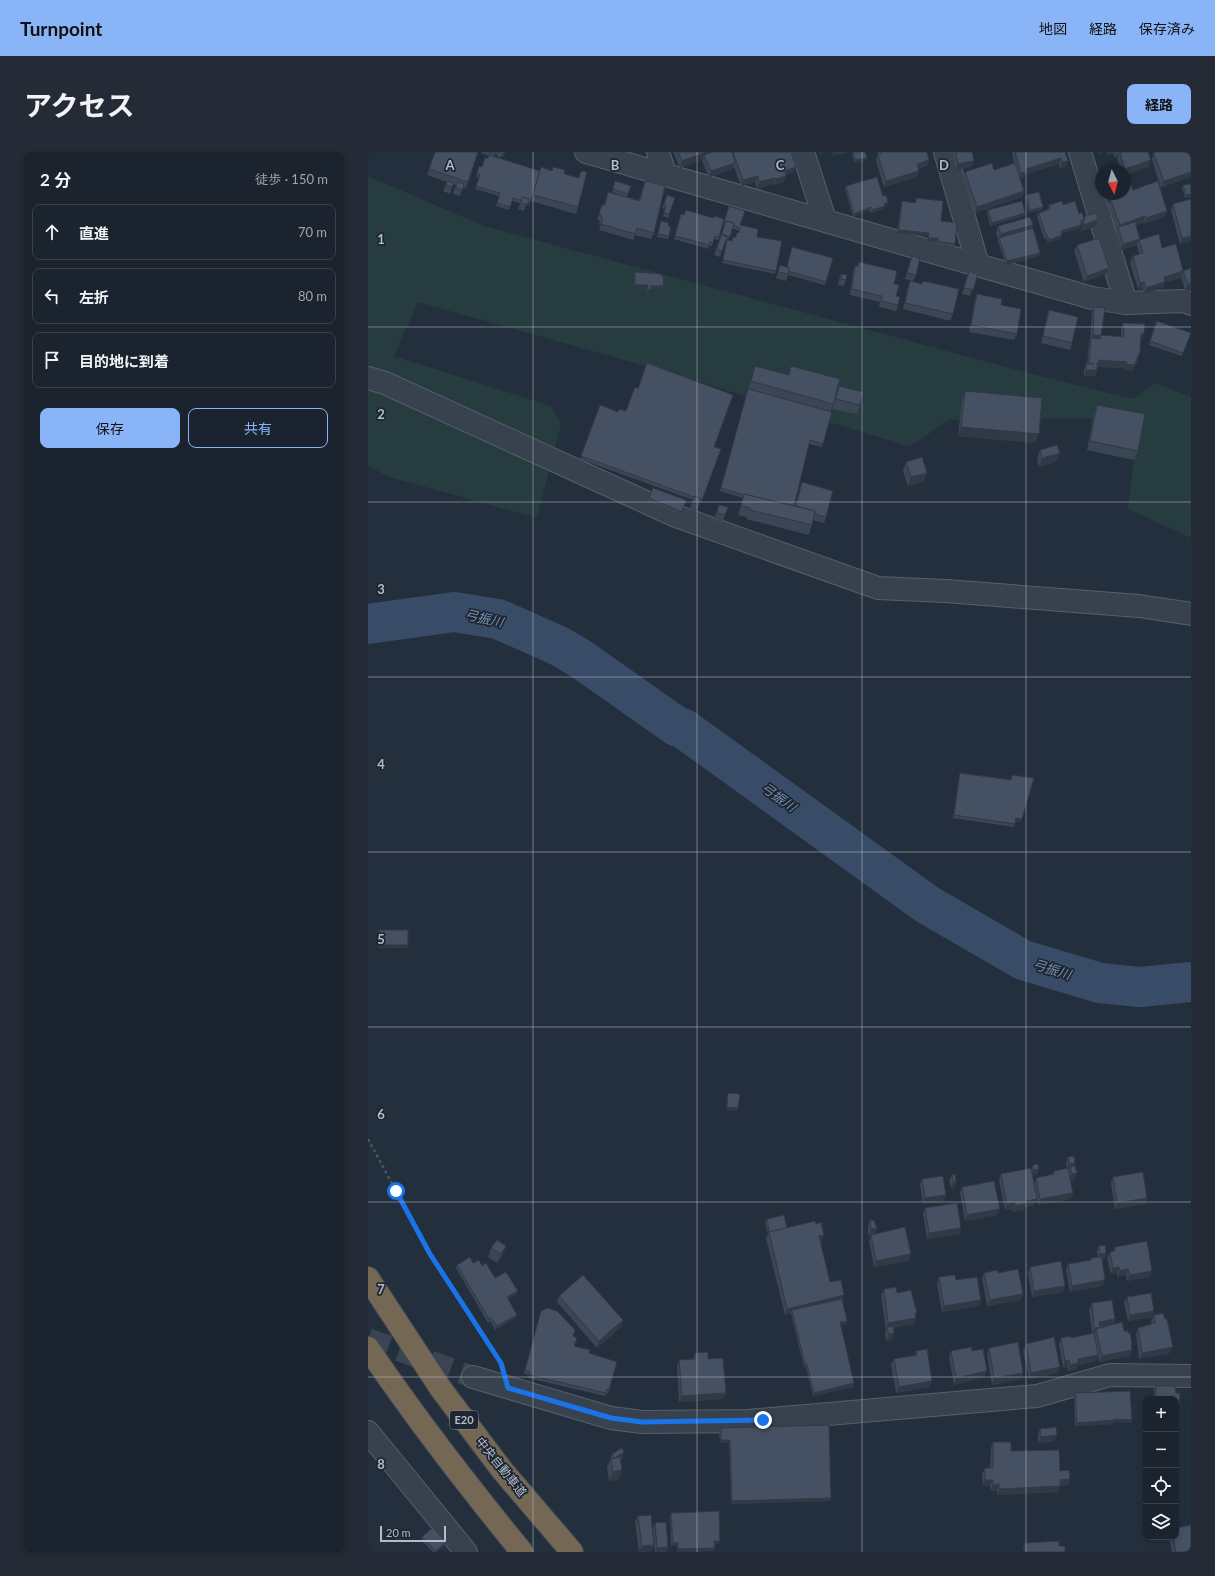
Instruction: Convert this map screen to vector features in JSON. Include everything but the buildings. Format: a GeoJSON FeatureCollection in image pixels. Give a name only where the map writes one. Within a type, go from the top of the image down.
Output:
{"type":"FeatureCollection","features":[{"type":"Feature","properties":{"kind":"highway","name":"中央自動車道"},"geometry":{"type":"LineString","coordinates":[[368,1278],[445,1395],[502,1470],[572,1552]]}},
{"type":"Feature","properties":{"kind":"highway"},"geometry":{"type":"LineString","coordinates":[[368,1348],[409,1408],[474,1493],[522,1552]]}},
{"type":"Feature","properties":{"kind":"street"},"geometry":{"type":"LineString","coordinates":[[586,152],[1092,298],[1126,303],[1184,301],[1191,304]]}},
{"type":"Feature","properties":{"kind":"street"},"geometry":{"type":"LineString","coordinates":[[658,152],[665,174]]}},
{"type":"Feature","properties":{"kind":"street"},"geometry":{"type":"LineString","coordinates":[[804,152],[825,220]]}},
{"type":"Feature","properties":{"kind":"street"},"geometry":{"type":"LineString","coordinates":[[945,152],[978,265]]}},
{"type":"Feature","properties":{"kind":"street"},"geometry":{"type":"LineString","coordinates":[[1080,152],[1126,303]]}},
{"type":"Feature","properties":{"kind":"street"},"geometry":{"type":"LineString","coordinates":[[368,378],[385,383],[676,516],[878,588],[946,591],[1124,605],[1191,614]]}},
{"type":"Feature","properties":{"kind":"street"},"geometry":{"type":"LineString","coordinates":[[473,1377],[619,1419],[642,1422],[748,1421],[1037,1396],[1110,1376],[1191,1376]]}},
{"type":"Feature","properties":{"kind":"street"},"geometry":{"type":"LineString","coordinates":[[368,1432],[466,1552]]}},
{"type":"Feature","properties":{"kind":"path"},"geometry":{"type":"LineString","coordinates":[[368,1139],[430,1254],[501,1363],[508,1388]]}},
{"type":"Feature","properties":{"kind":"green space"},"geometry":{"type":"Polygon","coordinates":[[[368,176],[484,226],[1036,375],[1133,399],[1155,383],[1191,397],[1191,538],[1128,509],[1137,433],[1120,418],[948,420],[920,440],[908,446],[677,375],[418,302],[394,356],[551,406],[561,424],[537,518],[386,476],[368,465],[368,176]]]}},
{"type":"Feature","properties":{"kind":"waterway","name":"弓振川"},"geometry":{"type":"LineString","coordinates":[[368,624],[454,612],[498,619],[559,646],[581,659],[676,726],[684,729],[928,905],[1023,960],[1100,983],[1140,987],[1191,982]]}},
{"type":"Feature","properties":{"kind":"tunnel"},"geometry":{"type":"LineString","coordinates":[[368,1339],[473,1377]]}},
{"type":"Feature","properties":{"kind":"route"},"geometry":{"type":"LineString","coordinates":[[396,1191],[430,1254],[501,1363],[508,1388],[611,1418],[642,1422],[763,1420]]}}]}
